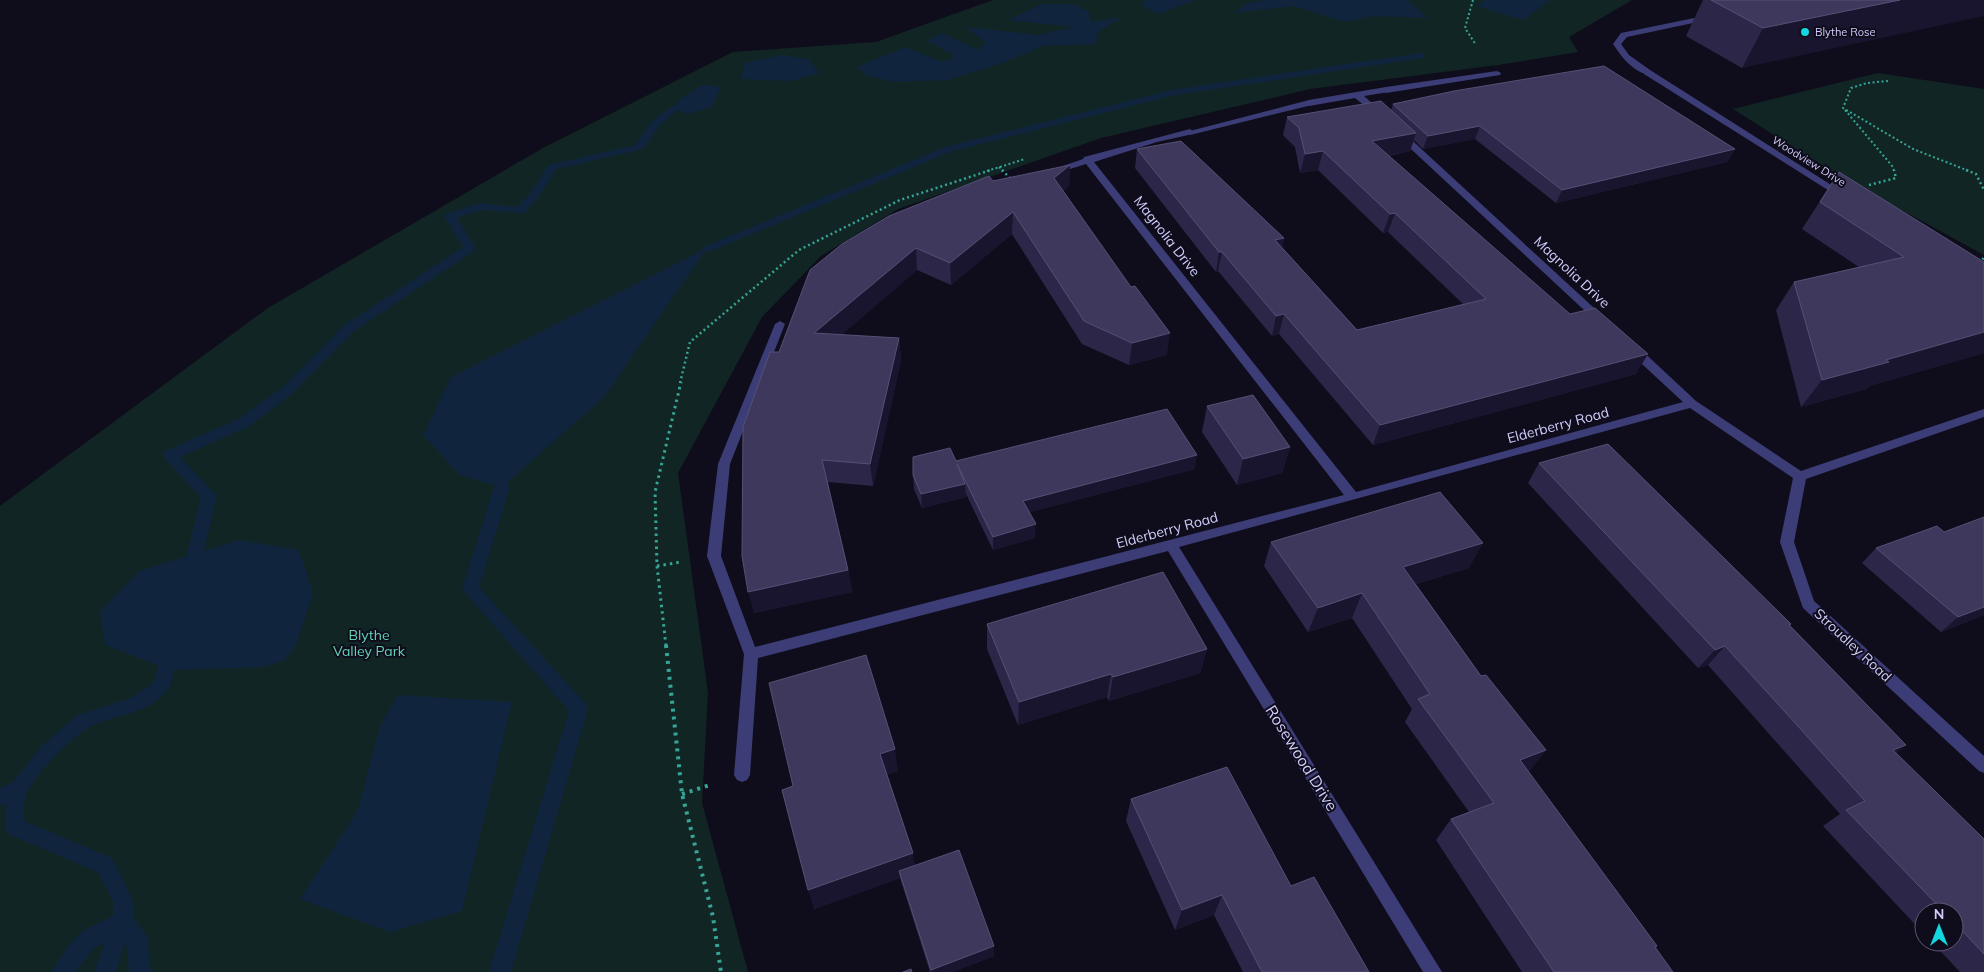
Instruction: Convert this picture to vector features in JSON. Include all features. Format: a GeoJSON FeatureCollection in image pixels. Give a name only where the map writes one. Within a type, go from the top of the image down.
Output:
{"type":"FeatureCollection","features":[{"type":"Feature","properties":{"kind":"street","name":"Woodview Drive"},"geometry":{"type":"LineString","coordinates":[[1719,15],[1624,35],[1617,44],[1626,57],[1647,72],[1850,200]]}},
{"type":"Feature","properties":{"kind":"street"},"geometry":{"type":"LineString","coordinates":[[1016,184],[1087,160],[1190,132],[1309,103],[1497,74]]}},
{"type":"Feature","properties":{"kind":"street","name":"Magnolia Drive"},"geometry":{"type":"LineString","coordinates":[[1358,95],[1612,330]]}},
{"type":"Feature","properties":{"kind":"street","name":"Magnolia Drive"},"geometry":{"type":"LineString","coordinates":[[1087,160],[1353,497]]}},
{"type":"Feature","properties":{"kind":"street"},"geometry":{"type":"LineString","coordinates":[[742,776],[751,654],[714,556],[724,464],[780,324]]}},
{"type":"Feature","properties":{"kind":"street"},"geometry":{"type":"LineString","coordinates":[[1627,344],[1692,404],[1800,476],[1984,413]]}},
{"type":"Feature","properties":{"kind":"street","name":"Elderberry Road"},"geometry":{"type":"LineString","coordinates":[[751,654],[1353,497],[1692,404]]}},
{"type":"Feature","properties":{"kind":"street","name":"Stroudley Road"},"geometry":{"type":"LineString","coordinates":[[1800,476],[1786,542],[1808,604],[1984,766]]}},
{"type":"Feature","properties":{"kind":"street","name":"Rosewood Drive"},"geometry":{"type":"LineString","coordinates":[[1171,544],[1433,972]]}},
{"type":"Feature","properties":{"kind":"path"},"geometry":{"type":"LineString","coordinates":[[1472,0],[1466,28],[1479,50]]}},
{"type":"Feature","properties":{"kind":"path"},"geometry":{"type":"LineString","coordinates":[[1843,108],[1851,88],[1867,83],[1888,81]]}},
{"type":"Feature","properties":{"kind":"path"},"geometry":{"type":"LineString","coordinates":[[1835,191],[1896,178],[1893,167],[1843,108]]}},
{"type":"Feature","properties":{"kind":"path"},"geometry":{"type":"LineString","coordinates":[[1843,108],[1912,149],[1976,174],[1984,190]]}},
{"type":"Feature","properties":{"kind":"path"},"geometry":{"type":"LineString","coordinates":[[721,972],[713,917],[682,794],[657,566],[655,492],[690,342],[799,250],[900,200],[1026,159]]}},
{"type":"Feature","properties":{"kind":"path"},"geometry":{"type":"LineString","coordinates":[[999,168],[1016,184]]}},
{"type":"Feature","properties":{"kind":"path"},"geometry":{"type":"LineString","coordinates":[[1977,271],[1984,257]]}},
{"type":"Feature","properties":{"kind":"green space","name":"Blythe Valley Park"},"geometry":{"type":"Polygon","coordinates":[[[993,0],[1632,0],[1569,37],[1578,52],[1498,65],[1310,89],[1101,138],[898,209],[821,256],[762,317],[678,473],[708,693],[702,803],[748,972],[0,972],[0,506],[268,308],[543,148],[733,52],[876,42],[993,0]]]}},
{"type":"Feature","properties":{"kind":"green space"},"geometry":{"type":"Polygon","coordinates":[[[1878,73],[1984,89],[1984,255],[1836,174],[1733,109],[1878,73]]]}},
{"type":"Feature","properties":{"kind":"water"},"geometry":{"type":"Polygon","coordinates":[[[1147,0],[1195,0],[1159,14],[1141,5],[1147,0]]]}},
{"type":"Feature","properties":{"kind":"water"},"geometry":{"type":"Polygon","coordinates":[[[1265,0],[1403,0],[1410,2],[1428,18],[1374,16],[1345,22],[1294,6],[1233,13],[1248,3],[1265,0]]]}},
{"type":"Feature","properties":{"kind":"water"},"geometry":{"type":"Polygon","coordinates":[[[1485,0],[1550,0],[1523,20],[1477,6],[1485,0]]]}},
{"type":"Feature","properties":{"kind":"water"},"geometry":{"type":"Polygon","coordinates":[[[1041,4],[1073,4],[1088,11],[1091,22],[1122,17],[1098,32],[1095,44],[1043,46],[1002,63],[948,80],[895,82],[867,76],[857,67],[905,47],[943,62],[955,56],[927,41],[942,33],[977,50],[986,43],[966,27],[1039,35],[1073,27],[1008,20],[1041,4]]]}},
{"type":"Feature","properties":{"kind":"water"},"geometry":{"type":"Polygon","coordinates":[[[781,55],[809,59],[819,73],[791,81],[741,79],[745,63],[781,55]]]}},
{"type":"Feature","properties":{"kind":"water"},"geometry":{"type":"Polygon","coordinates":[[[702,85],[721,87],[712,107],[687,114],[674,108],[679,100],[702,85]]]}},
{"type":"Feature","properties":{"kind":"water"},"geometry":{"type":"Polygon","coordinates":[[[707,248],[604,397],[502,487],[460,475],[423,435],[451,377],[707,248]]]}},
{"type":"Feature","properties":{"kind":"water"},"geometry":{"type":"Polygon","coordinates":[[[239,540],[299,550],[313,593],[296,645],[285,660],[264,667],[170,670],[105,645],[100,612],[139,571],[239,540]]]}},
{"type":"Feature","properties":{"kind":"water"},"geometry":{"type":"Polygon","coordinates":[[[398,695],[512,702],[462,911],[390,932],[300,899],[358,810],[380,726],[398,695]]]}},
{"type":"Feature","properties":{"kind":"building"},"geometry":{"type":"Polygon","coordinates":[[[1711,0],[1900,0],[1763,28],[1711,0]]]}},
{"type":"Feature","properties":{"kind":"building"},"geometry":{"type":"Polygon","coordinates":[[[1604,66],[1735,149],[1562,190],[1480,126],[1428,136],[1393,104],[1454,91],[1604,66]]]}},
{"type":"Feature","properties":{"kind":"building"},"geometry":{"type":"Polygon","coordinates":[[[1381,101],[1416,133],[1372,141],[1570,314],[1595,308],[1648,354],[1380,425],[1284,314],[1276,316],[1222,252],[1219,252],[1137,149],[1181,141],[1284,238],[1275,240],[1357,330],[1486,299],[1395,213],[1390,214],[1323,151],[1305,154],[1299,128],[1287,117],[1381,101]]]}},
{"type":"Feature","properties":{"kind":"building"},"geometry":{"type":"Polygon","coordinates":[[[1070,165],[1054,178],[1131,287],[1135,286],[1170,333],[1132,343],[1084,321],[1013,212],[950,263],[916,248],[814,333],[899,338],[870,464],[822,460],[848,570],[748,592],[742,556],[743,427],[770,352],[779,352],[810,270],[842,244],[889,216],[989,176],[993,181],[1070,165]]]}},
{"type":"Feature","properties":{"kind":"building"},"geometry":{"type":"Polygon","coordinates":[[[1839,172],[1984,262],[1984,332],[1886,360],[1889,362],[1822,380],[1794,282],[1904,257],[1820,202],[1839,172]]]}},
{"type":"Feature","properties":{"kind":"building"},"geometry":{"type":"Polygon","coordinates":[[[1253,395],[1290,447],[1243,459],[1207,406],[1253,395]]]}},
{"type":"Feature","properties":{"kind":"building"},"geometry":{"type":"Polygon","coordinates":[[[1167,409],[1197,455],[1023,501],[1036,524],[993,537],[957,464],[965,484],[921,494],[913,475],[913,457],[950,448],[956,461],[1167,409]]]}},
{"type":"Feature","properties":{"kind":"building"},"geometry":{"type":"Polygon","coordinates":[[[1608,444],[1791,624],[1789,625],[1906,745],[1893,750],[1984,839],[1984,954],[1964,933],[1964,902],[1934,902],[1846,810],[1865,801],[1797,725],[1725,646],[1715,650],[1539,463],[1608,444]]]}},
{"type":"Feature","properties":{"kind":"building"},"geometry":{"type":"Polygon","coordinates":[[[1440,492],[1483,543],[1403,567],[1481,676],[1486,675],[1546,750],[1520,760],[1657,946],[1655,947],[1673,972],[1554,972],[1451,819],[1494,803],[1418,699],[1430,694],[1362,593],[1318,608],[1271,542],[1440,492]]]}},
{"type":"Feature","properties":{"kind":"building"},"geometry":{"type":"Polygon","coordinates":[[[1984,517],[1984,607],[1958,617],[1876,548],[1937,526],[1944,532],[1984,517]]]}},
{"type":"Feature","properties":{"kind":"building"},"geometry":{"type":"Polygon","coordinates":[[[1163,572],[1207,649],[1113,677],[1111,674],[1019,702],[987,624],[1163,572]]]}},
{"type":"Feature","properties":{"kind":"building"},"geometry":{"type":"Polygon","coordinates":[[[866,655],[895,749],[880,754],[913,853],[808,890],[782,790],[793,786],[769,683],[866,655]]]}},
{"type":"Feature","properties":{"kind":"building"},"geometry":{"type":"Polygon","coordinates":[[[1227,767],[1291,886],[1314,877],[1369,972],[1262,972],[1222,895],[1182,910],[1131,799],[1227,767]]]}},
{"type":"Feature","properties":{"kind":"building"},"geometry":{"type":"Polygon","coordinates":[[[959,850],[994,946],[931,970],[899,871],[959,850]]]}},
{"type":"Feature","properties":{"kind":"waterway"},"geometry":{"type":"LineString","coordinates":[[707,248],[949,149],[1176,92],[1421,56]]}},
{"type":"Feature","properties":{"kind":"waterway"},"geometry":{"type":"LineString","coordinates":[[195,554],[209,496],[170,455],[243,423],[288,390],[348,329],[470,248],[450,216],[479,206],[520,211],[534,196],[552,167],[639,147],[656,123],[674,108]]}},
{"type":"Feature","properties":{"kind":"waterway"},"geometry":{"type":"LineString","coordinates":[[500,972],[579,709],[470,589],[502,487]]}},
{"type":"Feature","properties":{"kind":"waterway"},"geometry":{"type":"LineString","coordinates":[[123,920],[123,900],[105,865],[15,827],[14,808],[17,795],[23,783],[57,743],[82,722],[147,698],[164,681],[165,668]]}},
{"type":"Feature","properties":{"kind":"waterway"},"geometry":{"type":"LineString","coordinates":[[0,797],[19,788]]}},
{"type":"Feature","properties":{"kind":"waterway"},"geometry":{"type":"LineString","coordinates":[[63,972],[88,940],[108,931],[123,920]]}},
{"type":"Feature","properties":{"kind":"waterway"},"geometry":{"type":"LineString","coordinates":[[105,972],[123,920]]}},
{"type":"Feature","properties":{"kind":"waterway"},"geometry":{"type":"LineString","coordinates":[[123,920],[137,937],[140,972]]}},
{"type":"Feature","properties":{"kind":"place","name":"Blythe Rose"},"geometry":{"type":"Point","coordinates":[1805,32]}}]}
